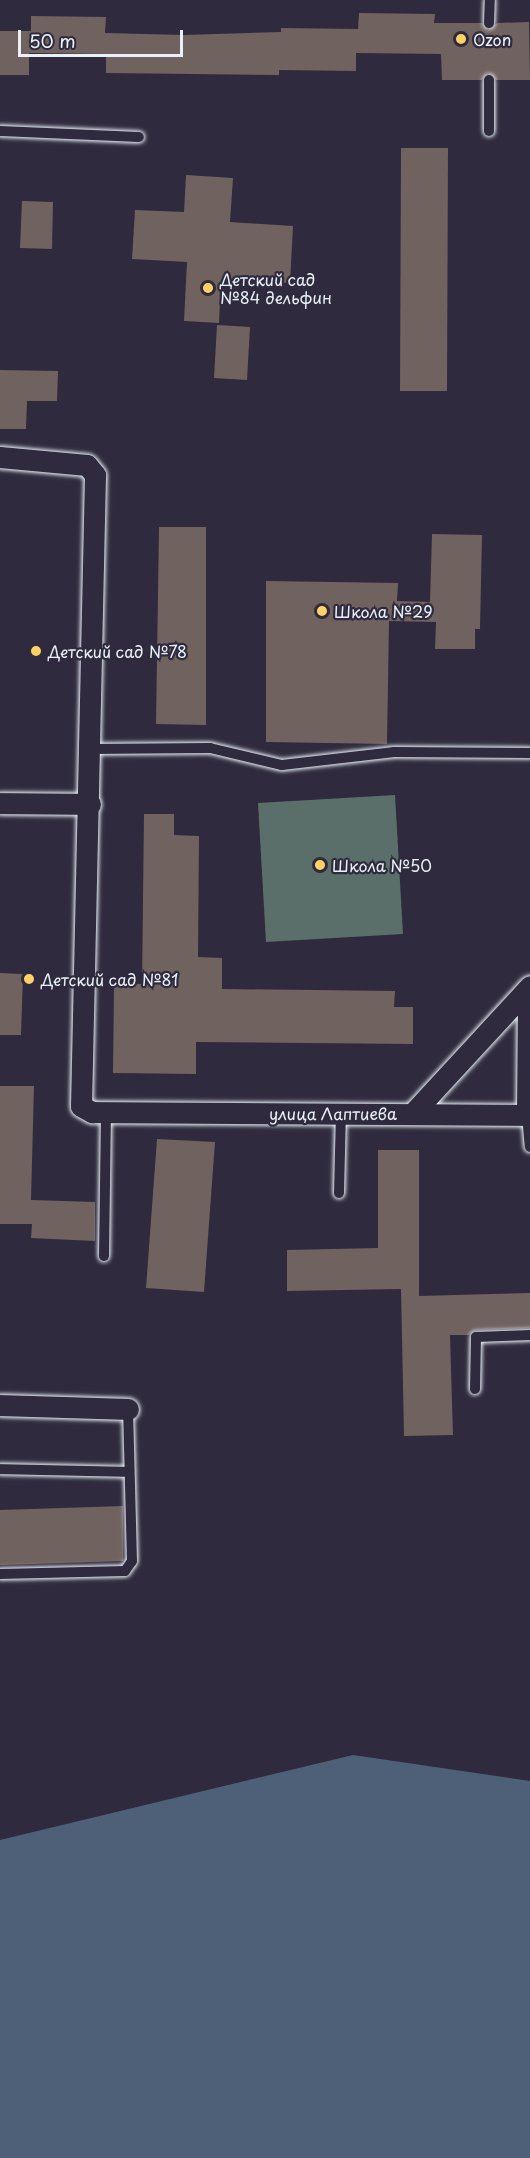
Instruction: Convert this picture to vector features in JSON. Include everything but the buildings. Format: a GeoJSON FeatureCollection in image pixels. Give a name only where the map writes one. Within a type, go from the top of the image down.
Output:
{"type":"FeatureCollection","features":[{"type":"Feature","properties":{"kind":"street"},"geometry":{"type":"LineString","coordinates":[[0,457],[87,465],[94,470],[90,804],[0,803]]}},
{"type":"Feature","properties":{"kind":"street","name":"улица Лаптиева"},"geometry":{"type":"LineString","coordinates":[[90,804],[81,1106],[92,1112],[412,1114],[529,988]]}},
{"type":"Feature","properties":{"kind":"street"},"geometry":{"type":"LineString","coordinates":[[412,1114],[527,1115],[529,988]]}},
{"type":"Feature","properties":{"kind":"street"},"geometry":{"type":"LineString","coordinates":[[0,1405],[128,1408]]}},
{"type":"Feature","properties":{"kind":"lane"},"geometry":{"type":"LineString","coordinates":[[489,23],[490,0]]}},
{"type":"Feature","properties":{"kind":"lane"},"geometry":{"type":"LineString","coordinates":[[489,80],[489,131]]}},
{"type":"Feature","properties":{"kind":"lane"},"geometry":{"type":"LineString","coordinates":[[0,131],[139,137]]}},
{"type":"Feature","properties":{"kind":"lane"},"geometry":{"type":"LineString","coordinates":[[89,750],[210,748],[282,765],[394,752],[530,753]]}},
{"type":"Feature","properties":{"kind":"lane"},"geometry":{"type":"LineString","coordinates":[[104,1256],[106,1111]]}},
{"type":"Feature","properties":{"kind":"lane"},"geometry":{"type":"LineString","coordinates":[[339,1193],[341,1113]]}},
{"type":"Feature","properties":{"kind":"lane"},"geometry":{"type":"LineString","coordinates":[[527,1115],[530,1147]]}},
{"type":"Feature","properties":{"kind":"lane"},"geometry":{"type":"LineString","coordinates":[[475,1389],[476,1337],[530,1335]]}},
{"type":"Feature","properties":{"kind":"lane"},"geometry":{"type":"LineString","coordinates":[[0,1574],[125,1572],[132,1561],[128,1408]]}},
{"type":"Feature","properties":{"kind":"lane"},"geometry":{"type":"LineString","coordinates":[[0,1469],[129,1472]]}},
{"type":"Feature","properties":{"kind":"green space"},"geometry":{"type":"Polygon","coordinates":[[[395,795],[403,934],[266,942],[258,803],[395,795]]]}},
{"type":"Feature","properties":{"kind":"water"},"geometry":{"type":"Polygon","coordinates":[[[353,1755],[530,1781],[530,2158],[0,2158],[0,1840],[353,1755]]]}},
{"type":"Feature","properties":{"kind":"place","name":"Ozon"},"geometry":{"type":"Point","coordinates":[461,39]}},
{"type":"Feature","properties":{"kind":"place","name":"Детский сад №84 дельфин"},"geometry":{"type":"Point","coordinates":[208,288]}},
{"type":"Feature","properties":{"kind":"place","name":"Школа №29"},"geometry":{"type":"Point","coordinates":[322,611]}},
{"type":"Feature","properties":{"kind":"place","name":"Детский сад №78"},"geometry":{"type":"Point","coordinates":[36,651]}},
{"type":"Feature","properties":{"kind":"place","name":"Школа №50"},"geometry":{"type":"Point","coordinates":[320,865]}},
{"type":"Feature","properties":{"kind":"place","name":"Детский сад №81"},"geometry":{"type":"Point","coordinates":[29,979]}}]}
